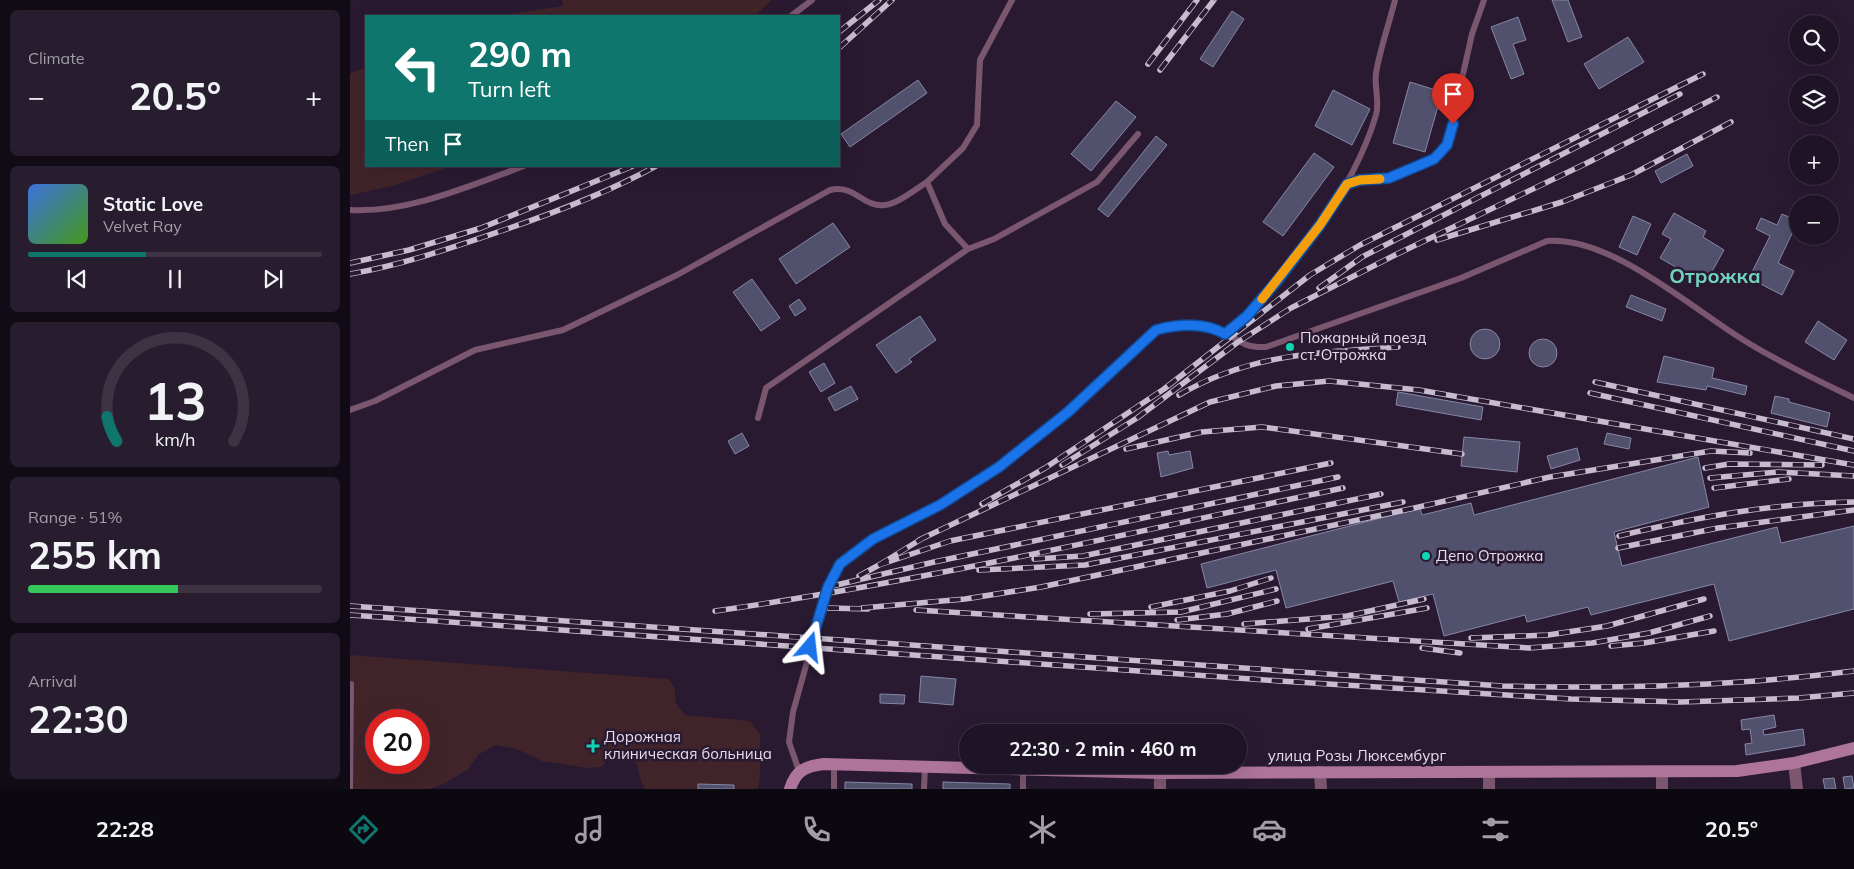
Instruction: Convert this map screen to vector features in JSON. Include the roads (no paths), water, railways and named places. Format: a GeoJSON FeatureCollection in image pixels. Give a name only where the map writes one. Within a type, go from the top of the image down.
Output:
{"type":"FeatureCollection","features":[{"type":"Feature","properties":{"kind":"street","name":"улица Розы Люксембург"},"geometry":{"type":"LineString","coordinates":[[1247,772],[1737,771],[1794,763],[1854,748]]}},
{"type":"Feature","properties":{"kind":"street"},"geometry":{"type":"LineString","coordinates":[[1794,763],[1797,789]]}},
{"type":"Feature","properties":{"kind":"street","name":"улица Розы Люксембург"},"geometry":{"type":"LineString","coordinates":[[799,771],[810,766],[834,764],[959,768]]}},
{"type":"Feature","properties":{"kind":"street"},"geometry":{"type":"LineString","coordinates":[[790,789],[799,771]]}},
{"type":"Feature","properties":{"kind":"street"},"geometry":{"type":"LineString","coordinates":[[1320,772],[1321,789]]}},
{"type":"Feature","properties":{"kind":"street"},"geometry":{"type":"LineString","coordinates":[[1488,789],[1490,772]]}},
{"type":"Feature","properties":{"kind":"street"},"geometry":{"type":"LineString","coordinates":[[1662,772],[1662,789]]}},
{"type":"Feature","properties":{"kind":"street"},"geometry":{"type":"LineString","coordinates":[[1160,774],[1160,789]]}},
{"type":"Feature","properties":{"kind":"lane"},"geometry":{"type":"LineString","coordinates":[[793,15],[812,0]]}},
{"type":"Feature","properties":{"kind":"lane"},"geometry":{"type":"LineString","coordinates":[[350,410],[375,401],[475,350],[563,330],[677,275],[830,190],[840,187],[849,190],[868,202],[884,206],[927,182],[963,148],[977,125],[980,60],[1012,0]]}},
{"type":"Feature","properties":{"kind":"lane"},"geometry":{"type":"LineString","coordinates":[[1225,334],[1247,316],[1277,281],[1320,225],[1347,184],[1377,113],[1376,73],[1395,0]]}},
{"type":"Feature","properties":{"kind":"lane"},"geometry":{"type":"LineString","coordinates":[[1347,184],[1360,180],[1389,178],[1406,173],[1434,159],[1447,145],[1472,34],[1484,0]]}},
{"type":"Feature","properties":{"kind":"lane"},"geometry":{"type":"LineString","coordinates":[[758,418],[766,388],[968,249],[994,239],[1096,182],[1138,134]]}},
{"type":"Feature","properties":{"kind":"lane"},"geometry":{"type":"LineString","coordinates":[[350,210],[370,212],[388,209],[450,192],[521,167]]}},
{"type":"Feature","properties":{"kind":"lane"},"geometry":{"type":"LineString","coordinates":[[927,182],[945,224],[968,249]]}},
{"type":"Feature","properties":{"kind":"lane"},"geometry":{"type":"LineString","coordinates":[[799,771],[789,742],[791,719],[800,680],[828,587],[840,564],[873,539],[940,505],[999,467],[1068,412],[1156,330],[1169,326],[1188,325],[1218,330],[1249,347],[1266,347],[1461,278],[1547,241],[1574,241],[1627,263],[1749,344],[1854,398]]}},
{"type":"Feature","properties":{"kind":"lane"},"geometry":{"type":"LineString","coordinates":[[350,789],[351,684]]}},
{"type":"Feature","properties":{"kind":"lane"},"geometry":{"type":"LineString","coordinates":[[834,764],[834,789]]}},
{"type":"Feature","properties":{"kind":"lane"},"geometry":{"type":"LineString","coordinates":[[924,767],[924,789]]}},
{"type":"Feature","properties":{"kind":"lane"},"geometry":{"type":"LineString","coordinates":[[1023,789],[1024,774]]}},
{"type":"Feature","properties":{"kind":"railway"},"geometry":{"type":"LineString","coordinates":[[840,31],[879,0]]}},
{"type":"Feature","properties":{"kind":"railway"},"geometry":{"type":"LineString","coordinates":[[840,47],[892,0]]}},
{"type":"Feature","properties":{"kind":"railway"},"geometry":{"type":"LineString","coordinates":[[1148,64],[1197,0]]}},
{"type":"Feature","properties":{"kind":"railway"},"geometry":{"type":"LineString","coordinates":[[1160,70],[1214,0]]}},
{"type":"Feature","properties":{"kind":"railway"},"geometry":{"type":"LineString","coordinates":[[982,504],[1045,468],[1164,389],[1310,275],[1360,245],[1703,74]]}},
{"type":"Feature","properties":{"kind":"railway"},"geometry":{"type":"LineString","coordinates":[[1319,288],[1362,257],[1680,94]]}},
{"type":"Feature","properties":{"kind":"railway"},"geometry":{"type":"LineString","coordinates":[[1062,465],[1137,418],[1238,342],[1291,308],[1717,97]]}},
{"type":"Feature","properties":{"kind":"railway"},"geometry":{"type":"LineString","coordinates":[[1437,240],[1562,202],[1631,175],[1731,122]]}},
{"type":"Feature","properties":{"kind":"railway"},"geometry":{"type":"LineString","coordinates":[[350,263],[409,250],[481,228],[631,167]]}},
{"type":"Feature","properties":{"kind":"railway"},"geometry":{"type":"LineString","coordinates":[[350,274],[426,256],[521,224],[599,194],[654,167]]}},
{"type":"Feature","properties":{"kind":"railway"},"geometry":{"type":"LineString","coordinates":[[1179,395],[1206,381],[1232,371],[1285,357],[1398,347]]}},
{"type":"Feature","properties":{"kind":"railway"},"geometry":{"type":"LineString","coordinates":[[919,540],[1210,402],[1276,386],[1329,381],[1419,390],[1854,465]]}},
{"type":"Feature","properties":{"kind":"railway"},"geometry":{"type":"LineString","coordinates":[[1595,382],[1854,439]]}},
{"type":"Feature","properties":{"kind":"railway"},"geometry":{"type":"LineString","coordinates":[[1590,393],[1854,451]]}},
{"type":"Feature","properties":{"kind":"railway"},"geometry":{"type":"LineString","coordinates":[[1126,449],[1202,432],[1262,427],[1462,454]]}},
{"type":"Feature","properties":{"kind":"railway"},"geometry":{"type":"LineString","coordinates":[[862,608],[965,599],[1041,587],[1410,509],[1550,477],[1711,451],[1750,453]]}},
{"type":"Feature","properties":{"kind":"railway"},"geometry":{"type":"LineString","coordinates":[[859,576],[879,565],[950,541],[1331,463]]}},
{"type":"Feature","properties":{"kind":"railway"},"geometry":{"type":"LineString","coordinates":[[1705,468],[1729,464],[1822,465]]}},
{"type":"Feature","properties":{"kind":"railway"},"geometry":{"type":"LineString","coordinates":[[1710,478],[1778,472],[1854,476]]}},
{"type":"Feature","properties":{"kind":"railway"},"geometry":{"type":"LineString","coordinates":[[828,587],[934,562],[1338,477]]}},
{"type":"Feature","properties":{"kind":"railway"},"geometry":{"type":"LineString","coordinates":[[1714,488],[1789,479]]}},
{"type":"Feature","properties":{"kind":"railway"},"geometry":{"type":"LineString","coordinates":[[715,611],[794,599],[951,570],[1343,488]]}},
{"type":"Feature","properties":{"kind":"railway"},"geometry":{"type":"LineString","coordinates":[[1034,559],[1083,556],[1381,494]]}},
{"type":"Feature","properties":{"kind":"railway"},"geometry":{"type":"LineString","coordinates":[[979,570],[1085,565],[1403,502]]}},
{"type":"Feature","properties":{"kind":"railway"},"geometry":{"type":"LineString","coordinates":[[1619,536],[1736,512],[1794,505],[1854,502]]}},
{"type":"Feature","properties":{"kind":"railway"},"geometry":{"type":"LineString","coordinates":[[1618,548],[1718,528],[1854,510]]}},
{"type":"Feature","properties":{"kind":"railway"},"geometry":{"type":"LineString","coordinates":[[879,565],[923,538]]}},
{"type":"Feature","properties":{"kind":"railway"},"geometry":{"type":"LineString","coordinates":[[1151,607],[1230,591],[1271,578]]}},
{"type":"Feature","properties":{"kind":"railway"},"geometry":{"type":"LineString","coordinates":[[1090,614],[1181,612],[1276,589]]}},
{"type":"Feature","properties":{"kind":"railway"},"geometry":{"type":"LineString","coordinates":[[1244,624],[1347,616],[1424,599]]}},
{"type":"Feature","properties":{"kind":"railway"},"geometry":{"type":"LineString","coordinates":[[1471,638],[1548,635],[1607,626],[1704,599]]}},
{"type":"Feature","properties":{"kind":"railway"},"geometry":{"type":"LineString","coordinates":[[1177,620],[1227,614],[1277,601]]}},
{"type":"Feature","properties":{"kind":"railway"},"geometry":{"type":"LineString","coordinates":[[350,606],[1502,686],[1634,687],[1766,680],[1854,671]]}},
{"type":"Feature","properties":{"kind":"railway"},"geometry":{"type":"LineString","coordinates":[[828,608],[868,609]]}},
{"type":"Feature","properties":{"kind":"railway"},"geometry":{"type":"LineString","coordinates":[[1308,629],[1427,608]]}},
{"type":"Feature","properties":{"kind":"railway"},"geometry":{"type":"LineString","coordinates":[[916,610],[1529,648],[1592,643],[1649,633],[1710,616]]}},
{"type":"Feature","properties":{"kind":"railway"},"geometry":{"type":"LineString","coordinates":[[350,615],[1280,681],[1571,699],[1681,702],[1799,698],[1854,693]]}},
{"type":"Feature","properties":{"kind":"railway"},"geometry":{"type":"LineString","coordinates":[[1611,646],[1644,643],[1714,631]]}},
{"type":"Feature","properties":{"kind":"railway"},"geometry":{"type":"LineString","coordinates":[[1422,648],[1460,653]]}},
{"type":"Feature","properties":{"kind":"place","name":"Пожарный поезд ст. Отрожка"},"geometry":{"type":"Point","coordinates":[1290,347]}},
{"type":"Feature","properties":{"kind":"place","name":"Депо Отрожка"},"geometry":{"type":"Point","coordinates":[1426,556]}},
{"type":"Feature","properties":{"kind":"place","name":"Дорожная клиническая больница"},"geometry":{"type":"Point","coordinates":[593,746]}},
{"type":"Feature","properties":{"kind":"district","name":"Отрожка"},"geometry":{"type":"Point","coordinates":[1715,276]}}]}
